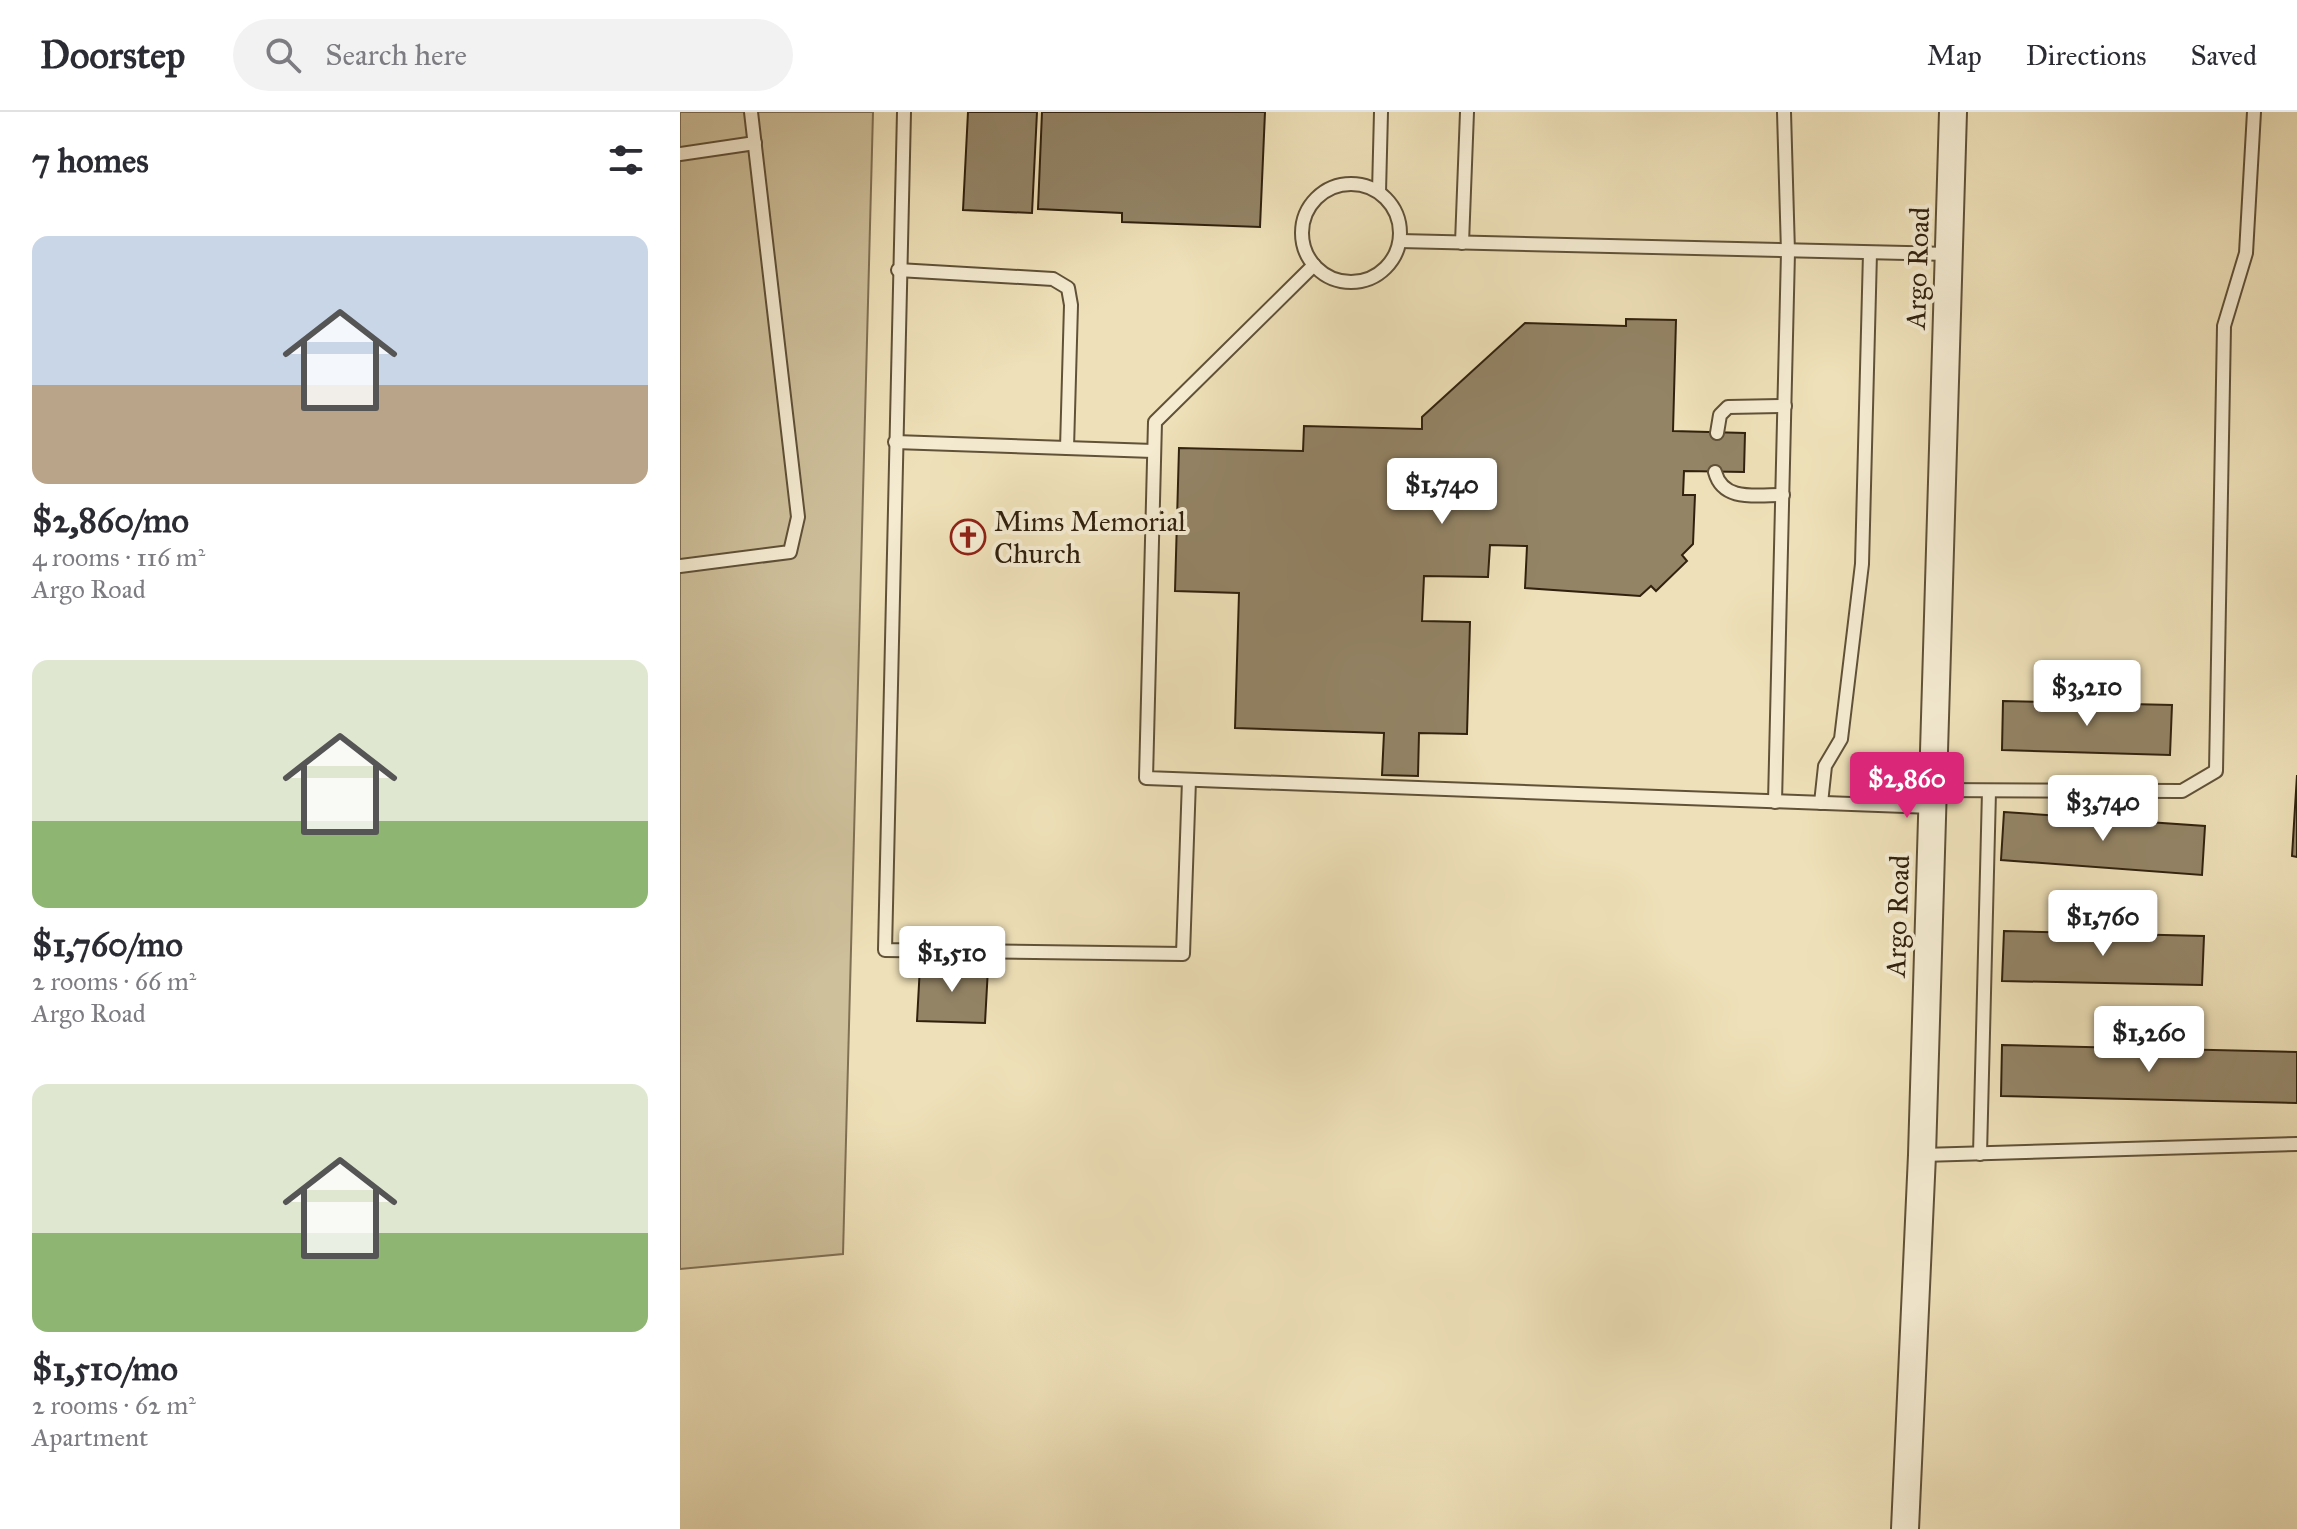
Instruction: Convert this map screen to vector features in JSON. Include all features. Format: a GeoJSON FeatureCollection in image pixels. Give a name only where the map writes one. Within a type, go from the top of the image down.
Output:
{"type":"FeatureCollection","features":[{"type":"Feature","properties":{"kind":"street","name":"Argo Road"},"geometry":{"type":"LineString","coordinates":[[1905,1529],[1922,1155],[1953,112]]}},
{"type":"Feature","properties":{"kind":"lane"},"geometry":{"type":"LineString","coordinates":[[680,566],[790,552],[798,517],[751,112]]}},
{"type":"Feature","properties":{"kind":"lane"},"geometry":{"type":"LineString","coordinates":[[904,112],[898,270],[885,950],[1183,954],[1189,780]]}},
{"type":"Feature","properties":{"kind":"lane"},"geometry":{"type":"LineString","coordinates":[[1379,192],[1381,112]]}},
{"type":"Feature","properties":{"kind":"lane"},"geometry":{"type":"LineString","coordinates":[[1462,243],[1467,112]]}},
{"type":"Feature","properties":{"kind":"lane"},"geometry":{"type":"LineString","coordinates":[[1775,802],[1788,252],[1784,112]]}},
{"type":"Feature","properties":{"kind":"lane"},"geometry":{"type":"LineString","coordinates":[[1314,265],[1155,422],[1146,778],[1821,803],[1933,799],[1989,791],[2182,791],[2216,771],[2224,326],[2246,253],[2254,112]]}},
{"type":"Feature","properties":{"kind":"lane"},"geometry":{"type":"LineString","coordinates":[[680,154],[755,143]]}},
{"type":"Feature","properties":{"kind":"lane"},"geometry":{"type":"LineString","coordinates":[[1352,184],[1379,192],[1396,213],[1400,241],[1388,266],[1364,281],[1337,280],[1314,265],[1303,240],[1307,212],[1326,191],[1352,184]]}},
{"type":"Feature","properties":{"kind":"lane"},"geometry":{"type":"LineString","coordinates":[[1400,241],[1949,254]]}},
{"type":"Feature","properties":{"kind":"lane"},"geometry":{"type":"LineString","coordinates":[[1821,803],[1825,766],[1841,739],[1862,564],[1870,253]]}},
{"type":"Feature","properties":{"kind":"lane"},"geometry":{"type":"LineString","coordinates":[[898,270],[1053,279],[1068,288],[1071,305],[1067,448]]}},
{"type":"Feature","properties":{"kind":"lane"},"geometry":{"type":"LineString","coordinates":[[1717,433],[1720,415],[1728,407],[1785,406]]}},
{"type":"Feature","properties":{"kind":"lane"},"geometry":{"type":"LineString","coordinates":[[895,442],[1153,451]]}},
{"type":"Feature","properties":{"kind":"lane"},"geometry":{"type":"LineString","coordinates":[[1715,472],[1719,486],[1726,492],[1783,495]]}},
{"type":"Feature","properties":{"kind":"lane"},"geometry":{"type":"LineString","coordinates":[[1980,1154],[1989,791]]}},
{"type":"Feature","properties":{"kind":"lane"},"geometry":{"type":"LineString","coordinates":[[1922,1155],[2297,1144]]}},
{"type":"Feature","properties":{"kind":"shaded area"},"geometry":{"type":"Polygon","coordinates":[[[680,112],[873,112],[843,1254],[680,1269],[680,112]]]}},
{"type":"Feature","properties":{"kind":"building"},"geometry":{"type":"Polygon","coordinates":[[[968,112],[1037,112],[1032,213],[963,210],[968,112]]]}},
{"type":"Feature","properties":{"kind":"building"},"geometry":{"type":"Polygon","coordinates":[[[1042,112],[1265,112],[1260,227],[1122,222],[1122,213],[1038,209],[1042,112]]]}},
{"type":"Feature","properties":{"kind":"building"},"geometry":{"type":"Polygon","coordinates":[[[1626,319],[1676,320],[1673,431],[1745,433],[1744,472],[1684,471],[1683,495],[1695,495],[1693,544],[1682,555],[1687,561],[1656,591],[1651,586],[1640,596],[1525,588],[1527,546],[1490,545],[1488,577],[1424,576],[1422,621],[1470,622],[1467,734],[1419,733],[1418,776],[1382,775],[1384,733],[1235,728],[1239,593],[1175,591],[1179,448],[1303,451],[1304,426],[1422,429],[1422,417],[1525,323],[1626,326],[1626,319]]]}},
{"type":"Feature","properties":{"kind":"building"},"geometry":{"type":"Polygon","coordinates":[[[2003,701],[2172,705],[2170,755],[2002,750],[2003,701]]]}},
{"type":"Feature","properties":{"kind":"building"},"geometry":{"type":"Polygon","coordinates":[[[2297,775],[2297,857],[2292,856],[2297,775]]]}},
{"type":"Feature","properties":{"kind":"building"},"geometry":{"type":"Polygon","coordinates":[[[2004,812],[2205,826],[2202,875],[2001,860],[2004,812]]]}},
{"type":"Feature","properties":{"kind":"building"},"geometry":{"type":"Polygon","coordinates":[[[2004,931],[2204,936],[2202,985],[2002,981],[2004,931]]]}},
{"type":"Feature","properties":{"kind":"building"},"geometry":{"type":"Polygon","coordinates":[[[920,966],[988,968],[985,1023],[917,1021],[920,966]]]}},
{"type":"Feature","properties":{"kind":"building"},"geometry":{"type":"Polygon","coordinates":[[[2002,1045],[2297,1052],[2297,1103],[2001,1096],[2002,1045]]]}},
{"type":"Feature","properties":{"kind":"place","name":"Mims Memorial Church"},"geometry":{"type":"Point","coordinates":[968,537]}}]}
